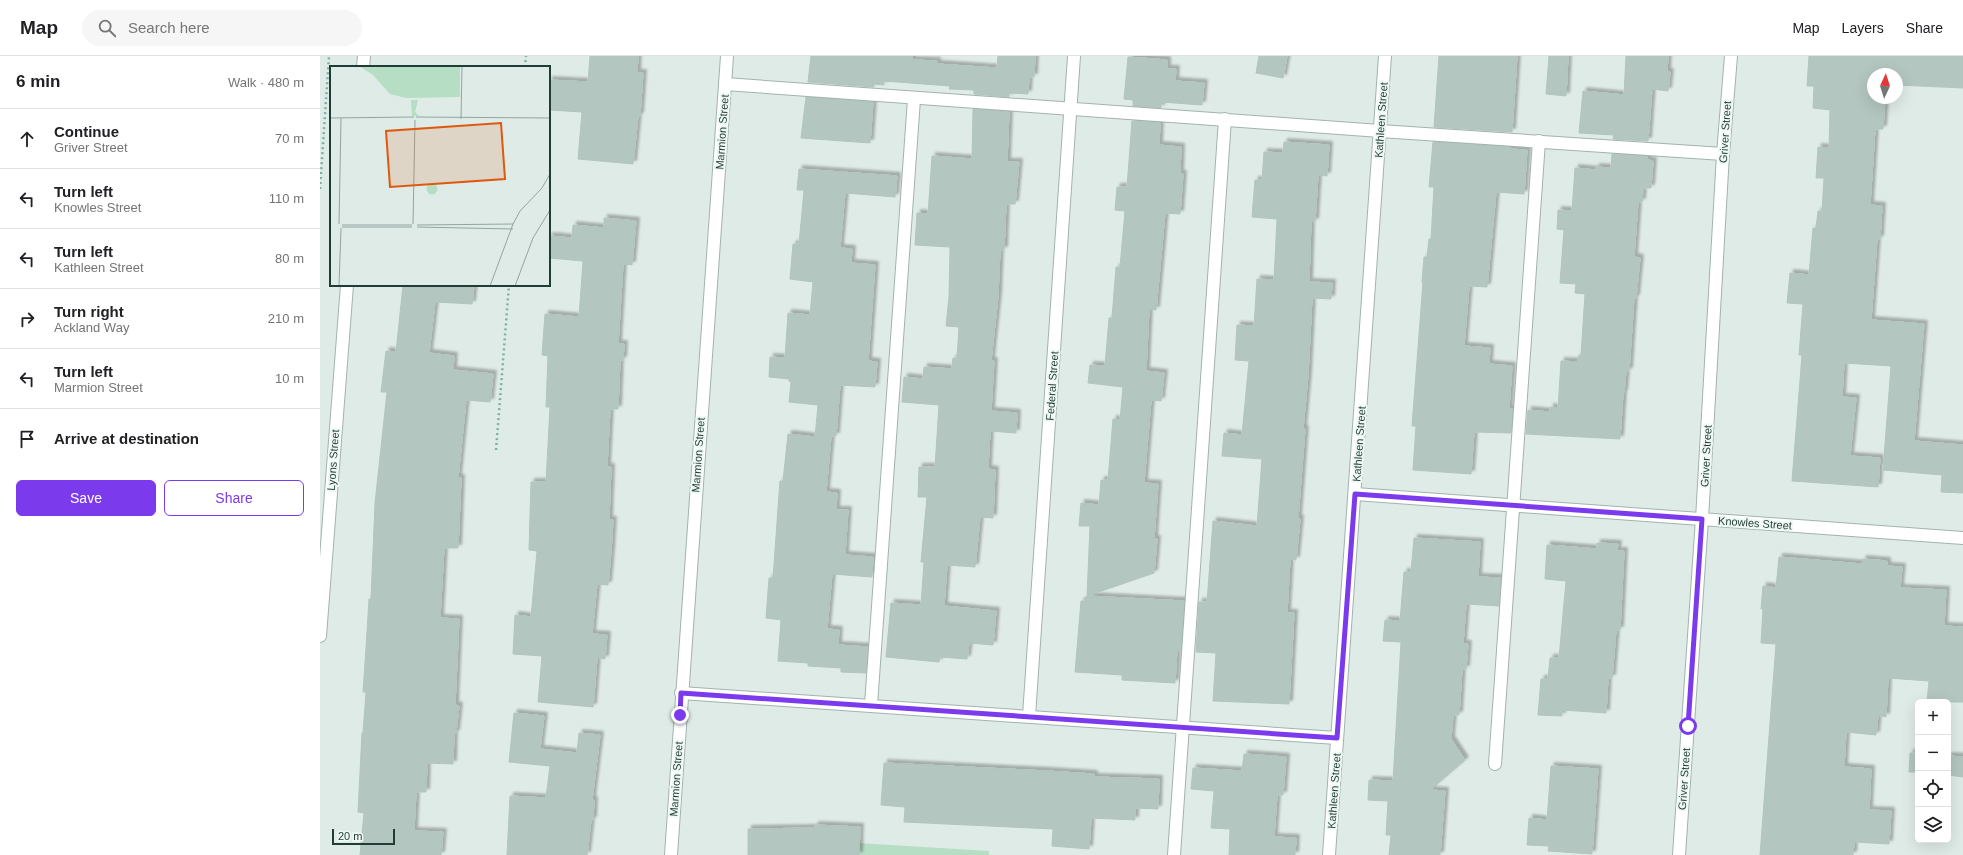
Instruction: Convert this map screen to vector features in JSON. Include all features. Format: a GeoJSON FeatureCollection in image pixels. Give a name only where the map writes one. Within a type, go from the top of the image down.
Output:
{"type":"FeatureCollection","features":[{"type":"Feature","properties":{"kind":"street"},"geometry":{"type":"LineString","coordinates":[[363,66],[364,56]]}},
{"type":"Feature","properties":{"kind":"street","name":"Marmion Street"},"geometry":{"type":"LineString","coordinates":[[670,855],[727,56]]}},
{"type":"Feature","properties":{"kind":"street","name":"Federal Street"},"geometry":{"type":"LineString","coordinates":[[1029,716],[1072,110],[1074,56]]}},
{"type":"Feature","properties":{"kind":"street","name":"Kathleen Street"},"geometry":{"type":"LineString","coordinates":[[1329,855],[1385,56]]}},
{"type":"Feature","properties":{"kind":"street","name":"Griver Street"},"geometry":{"type":"LineString","coordinates":[[1679,855],[1702,519],[1730,56]]}},
{"type":"Feature","properties":{"kind":"street"},"geometry":{"type":"LineString","coordinates":[[725,84],[1072,110],[1225,119],[1380,132],[1723,154]]}},
{"type":"Feature","properties":{"kind":"street"},"geometry":{"type":"LineString","coordinates":[[871,705],[914,98]]}},
{"type":"Feature","properties":{"kind":"street"},"geometry":{"type":"LineString","coordinates":[[1174,855],[1225,119]]}},
{"type":"Feature","properties":{"kind":"street"},"geometry":{"type":"LineString","coordinates":[[1495,764],[1539,141]]}},
{"type":"Feature","properties":{"kind":"street","name":"Lyons Street"},"geometry":{"type":"LineString","coordinates":[[320,636],[346,286]]}},
{"type":"Feature","properties":{"kind":"street","name":"Knowles Street"},"geometry":{"type":"LineString","coordinates":[[1355,494],[1963,538]]}},
{"type":"Feature","properties":{"kind":"street"},"geometry":{"type":"LineString","coordinates":[[681,693],[1337,738]]}},
{"type":"Feature","properties":{"kind":"path"},"geometry":{"type":"LineString","coordinates":[[320,189],[329,56]]}},
{"type":"Feature","properties":{"kind":"path"},"geometry":{"type":"LineString","coordinates":[[525,66],[526,56]]}},
{"type":"Feature","properties":{"kind":"path"},"geometry":{"type":"LineString","coordinates":[[496,450],[509,286]]}},
{"type":"Feature","properties":{"kind":"green space"},"geometry":{"type":"Polygon","coordinates":[[[858,843],[989,851],[989,855],[857,855],[858,843]]]}},
{"type":"Feature","properties":{"kind":"building"},"geometry":{"type":"Polygon","coordinates":[[[590,56],[638,56],[637,73],[643,73],[640,116],[638,116],[633,164],[578,159],[582,112],[550,110],[550,80],[588,82],[590,56]]]}},
{"type":"Feature","properties":{"kind":"building"},"geometry":{"type":"Polygon","coordinates":[[[811,56],[912,56],[912,60],[937,61],[937,64],[997,68],[998,56],[1035,56],[1034,77],[1029,77],[1028,94],[1009,93],[1009,97],[974,94],[974,90],[949,89],[950,86],[884,81],[884,85],[874,84],[874,87],[808,82],[811,56]]]}},
{"type":"Feature","properties":{"kind":"building"},"geometry":{"type":"Polygon","coordinates":[[[1259,56],[1287,56],[1283,78],[1256,73],[1259,56]]]}},
{"type":"Feature","properties":{"kind":"building"},"geometry":{"type":"Polygon","coordinates":[[[1439,56],[1517,56],[1512,132],[1434,127],[1439,56]]]}},
{"type":"Feature","properties":{"kind":"building"},"geometry":{"type":"Polygon","coordinates":[[[1549,56],[1568,56],[1566,96],[1546,94],[1549,56]]]}},
{"type":"Feature","properties":{"kind":"building"},"geometry":{"type":"Polygon","coordinates":[[[1626,56],[1668,56],[1667,72],[1670,72],[1668,91],[1652,89],[1648,141],[1613,139],[1614,135],[1579,133],[1583,91],[1624,95],[1626,56]]]}},
{"type":"Feature","properties":{"kind":"building"},"geometry":{"type":"Polygon","coordinates":[[[1809,56],[1963,56],[1963,88],[1903,85],[1903,68],[1867,68],[1867,104],[1885,104],[1883,129],[1875,129],[1870,205],[1882,206],[1880,239],[1877,239],[1871,320],[1924,324],[1914,441],[1963,445],[1963,493],[1941,492],[1942,475],[1883,470],[1891,366],[1844,363],[1842,397],[1856,398],[1850,456],[1880,458],[1878,487],[1792,481],[1802,355],[1799,355],[1803,304],[1787,303],[1790,273],[1809,275],[1813,228],[1816,228],[1818,211],[1822,211],[1824,178],[1816,178],[1818,147],[1829,148],[1830,110],[1813,108],[1814,86],[1807,86],[1809,56]]]}},
{"type":"Feature","properties":{"kind":"building"},"geometry":{"type":"Polygon","coordinates":[[[1128,57],[1167,60],[1167,69],[1176,69],[1175,81],[1204,83],[1202,105],[1161,102],[1161,108],[1133,106],[1133,100],[1124,99],[1128,57]]]}},
{"type":"Feature","properties":{"kind":"building"},"geometry":{"type":"Polygon","coordinates":[[[806,97],[873,102],[870,143],[801,138],[806,97]]]}},
{"type":"Feature","properties":{"kind":"building"},"geometry":{"type":"Polygon","coordinates":[[[973,109],[1009,112],[1007,162],[1019,162],[1015,204],[1006,204],[1004,250],[1000,250],[998,296],[991,361],[994,361],[991,411],[1017,413],[1016,433],[990,431],[988,469],[995,470],[993,518],[980,517],[975,567],[947,565],[944,606],[996,611],[993,645],[969,643],[967,659],[940,657],[939,662],[886,657],[891,603],[921,605],[924,562],[921,562],[927,497],[918,497],[919,467],[935,467],[939,405],[902,402],[904,377],[923,379],[924,367],[952,369],[953,358],[957,358],[959,327],[946,326],[949,297],[950,247],[915,245],[917,213],[928,214],[932,156],[972,159],[973,109]]]}},
{"type":"Feature","properties":{"kind":"building"},"geometry":{"type":"Polygon","coordinates":[[[1132,121],[1160,123],[1159,145],[1181,147],[1180,174],[1183,174],[1180,214],[1165,213],[1156,310],[1149,309],[1146,371],[1164,373],[1161,401],[1151,400],[1144,483],[1158,484],[1154,539],[1157,539],[1154,573],[1087,596],[1090,526],[1079,526],[1081,503],[1099,505],[1101,480],[1108,480],[1113,419],[1120,420],[1123,387],[1088,383],[1090,365],[1105,366],[1109,318],[1112,318],[1116,267],[1120,267],[1125,211],[1115,210],[1117,187],[1127,187],[1132,121]]]}},
{"type":"Feature","properties":{"kind":"building"},"geometry":{"type":"Polygon","coordinates":[[[1284,142],[1329,145],[1327,176],[1318,175],[1315,222],[1311,221],[1309,282],[1332,283],[1331,299],[1312,298],[1308,375],[1303,429],[1305,429],[1298,518],[1300,519],[1296,560],[1290,559],[1287,613],[1294,613],[1289,704],[1213,701],[1216,653],[1196,652],[1199,602],[1207,602],[1213,521],[1257,526],[1262,459],[1222,456],[1224,433],[1242,435],[1249,361],[1235,360],[1237,325],[1254,326],[1257,279],[1274,280],[1277,219],[1252,217],[1255,180],[1262,180],[1264,152],[1283,153],[1284,142]]]}},
{"type":"Feature","properties":{"kind":"building"},"geometry":{"type":"Polygon","coordinates":[[[1433,142],[1510,147],[1510,149],[1527,150],[1524,194],[1496,192],[1487,287],[1469,286],[1464,346],[1490,348],[1489,364],[1512,366],[1509,409],[1513,409],[1511,433],[1474,432],[1471,474],[1413,470],[1416,426],[1412,426],[1422,282],[1424,257],[1427,257],[1429,239],[1431,239],[1434,187],[1429,187],[1433,142]]]}},
{"type":"Feature","properties":{"kind":"building"},"geometry":{"type":"Polygon","coordinates":[[[1612,154],[1647,156],[1647,160],[1653,161],[1651,188],[1643,188],[1642,202],[1638,202],[1634,257],[1640,258],[1636,298],[1634,298],[1629,371],[1626,371],[1623,393],[1620,439],[1526,434],[1528,410],[1550,412],[1550,407],[1558,408],[1561,361],[1578,362],[1579,355],[1581,355],[1585,294],[1575,293],[1576,284],[1560,283],[1564,230],[1557,229],[1558,210],[1572,211],[1575,168],[1596,170],[1596,167],[1611,168],[1612,154]]]}},
{"type":"Feature","properties":{"kind":"building"},"geometry":{"type":"Polygon","coordinates":[[[799,169],[897,176],[895,197],[845,193],[840,248],[852,249],[851,263],[875,265],[868,361],[877,362],[875,387],[840,385],[836,436],[831,436],[826,492],[837,493],[836,510],[848,510],[845,555],[873,557],[872,577],[832,574],[827,629],[839,630],[838,645],[868,647],[866,673],[841,672],[841,668],[808,666],[808,663],[778,661],[781,620],[766,618],[769,578],[773,578],[780,481],[783,481],[788,434],[815,437],[818,405],[789,402],[791,382],[789,379],[769,377],[770,357],[785,358],[788,313],[810,315],[813,282],[790,279],[793,244],[799,244],[804,190],[797,190],[799,169]]]}},
{"type":"Feature","properties":{"kind":"building"},"geometry":{"type":"Polygon","coordinates":[[[604,218],[636,221],[632,265],[623,264],[618,344],[624,344],[623,360],[620,360],[618,409],[610,409],[607,467],[611,467],[609,520],[613,520],[611,552],[608,585],[597,584],[592,634],[607,635],[605,659],[597,658],[593,707],[538,702],[542,656],[513,654],[515,615],[531,617],[537,551],[529,550],[531,482],[546,482],[550,407],[546,407],[548,356],[542,355],[545,314],[579,317],[583,261],[550,258],[550,236],[572,238],[573,225],[604,228],[604,218]]]}},
{"type":"Feature","properties":{"kind":"building"},"geometry":{"type":"Polygon","coordinates":[[[403,286],[474,286],[472,304],[435,302],[429,353],[454,356],[453,370],[493,374],[490,402],[466,400],[458,478],[461,478],[458,548],[444,548],[440,618],[459,619],[455,705],[459,706],[456,733],[454,733],[453,764],[427,763],[426,792],[416,792],[414,831],[443,832],[441,855],[360,855],[364,813],[358,812],[362,733],[366,692],[363,692],[369,599],[371,599],[375,503],[387,392],[381,392],[386,351],[396,352],[403,286]]]}},
{"type":"Feature","properties":{"kind":"building"},"geometry":{"type":"Polygon","coordinates":[[[1414,538],[1480,542],[1478,577],[1501,578],[1499,606],[1466,604],[1463,644],[1468,644],[1466,669],[1462,669],[1459,715],[1453,715],[1451,739],[1465,760],[1430,790],[1445,791],[1440,855],[1389,855],[1391,835],[1386,835],[1388,801],[1368,800],[1369,780],[1393,781],[1401,642],[1383,641],[1385,620],[1400,621],[1404,572],[1411,572],[1414,538]]]}},
{"type":"Feature","properties":{"kind":"building"},"geometry":{"type":"Polygon","coordinates":[[[1597,543],[1618,544],[1617,551],[1624,551],[1620,630],[1616,630],[1612,678],[1608,678],[1606,713],[1562,710],[1562,716],[1538,715],[1541,679],[1548,679],[1550,658],[1559,658],[1566,581],[1545,579],[1547,545],[1597,549],[1597,543]]]}},
{"type":"Feature","properties":{"kind":"building"},"geometry":{"type":"Polygon","coordinates":[[[1779,557],[1862,564],[1863,559],[1887,561],[1887,566],[1902,567],[1900,588],[1946,590],[1944,626],[1963,627],[1963,702],[1951,702],[1951,699],[1927,699],[1929,681],[1888,678],[1886,717],[1878,715],[1876,735],[1846,732],[1844,767],[1871,769],[1869,810],[1891,811],[1889,844],[1854,842],[1853,855],[1760,855],[1776,644],[1761,643],[1763,609],[1761,609],[1763,586],[1776,588],[1779,557]]]}},
{"type":"Feature","properties":{"kind":"building"},"geometry":{"type":"Polygon","coordinates":[[[1087,596],[1184,601],[1181,651],[1177,650],[1175,683],[1122,680],[1122,675],[1075,672],[1081,601],[1086,601],[1087,596]]]}},
{"type":"Feature","properties":{"kind":"building"},"geometry":{"type":"Polygon","coordinates":[[[514,713],[544,716],[540,749],[577,753],[579,733],[600,735],[592,800],[594,800],[593,820],[591,820],[587,855],[507,855],[510,796],[546,798],[550,766],[509,762],[514,713]]]}},
{"type":"Feature","properties":{"kind":"building"},"geometry":{"type":"Polygon","coordinates":[[[1910,753],[1915,753],[1915,772],[1909,772],[1910,753]]]}},
{"type":"Feature","properties":{"kind":"building"},"geometry":{"type":"Polygon","coordinates":[[[1244,754],[1286,757],[1283,795],[1277,795],[1274,837],[1296,838],[1295,855],[1229,855],[1230,829],[1211,828],[1214,791],[1191,789],[1193,768],[1242,771],[1244,754]]]}},
{"type":"Feature","properties":{"kind":"building"},"geometry":{"type":"Polygon","coordinates":[[[1951,756],[1963,757],[1963,777],[1951,775],[1951,756]]]}},
{"type":"Feature","properties":{"kind":"building"},"geometry":{"type":"Polygon","coordinates":[[[884,763],[1094,774],[1094,777],[1159,779],[1158,809],[1135,808],[1135,820],[1091,818],[1089,849],[1052,846],[1053,829],[904,822],[905,807],[881,805],[884,763]]]}},
{"type":"Feature","properties":{"kind":"building"},"geometry":{"type":"Polygon","coordinates":[[[1551,766],[1598,769],[1592,854],[1548,851],[1549,846],[1527,845],[1529,818],[1547,820],[1551,766]]]}},
{"type":"Feature","properties":{"kind":"building"},"geometry":{"type":"Polygon","coordinates":[[[815,825],[860,827],[859,855],[748,855],[748,829],[815,828],[815,825]]]}},
{"type":"Feature","properties":{"kind":"route"},"geometry":{"type":"LineString","coordinates":[[680,715],[681,693],[1337,738],[1355,494],[1702,519],[1688,726]]}}]}
